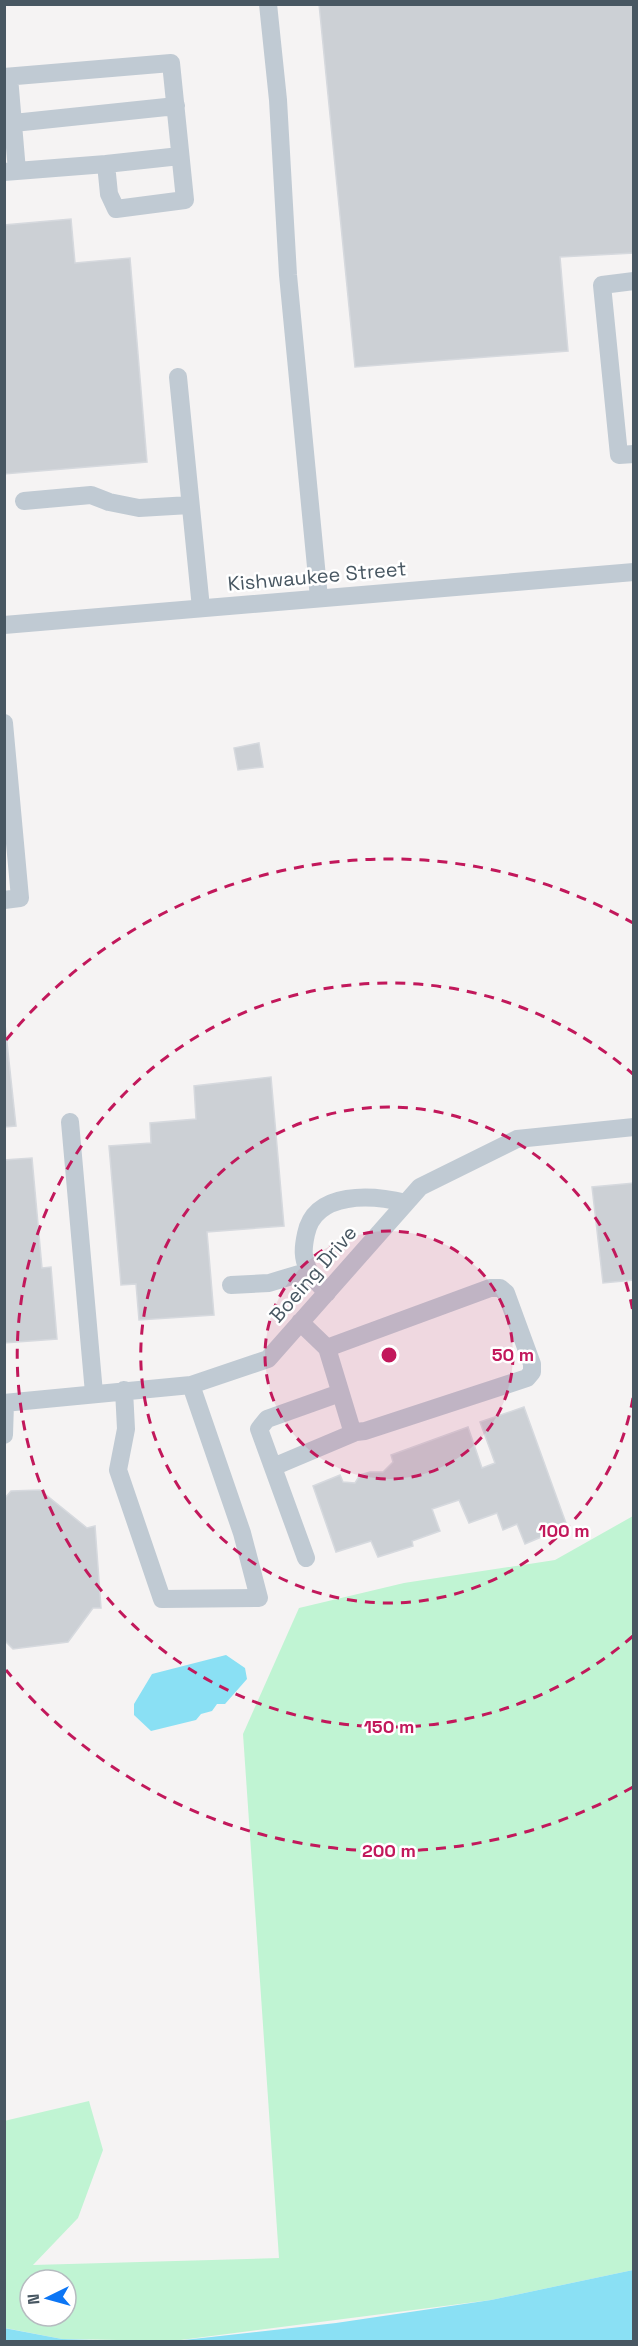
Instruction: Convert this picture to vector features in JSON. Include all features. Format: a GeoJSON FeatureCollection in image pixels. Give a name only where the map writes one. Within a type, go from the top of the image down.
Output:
{"type":"FeatureCollection","features":[{"type":"Feature","properties":{"kind":"street"},"geometry":{"type":"LineString","coordinates":[[268,4],[278,100],[288,275],[319,598]]}},
{"type":"Feature","properties":{"kind":"street"},"geometry":{"type":"LineString","coordinates":[[106,164],[109,194],[116,209],[185,200],[171,63],[7,77],[11,172],[180,156]]}},
{"type":"Feature","properties":{"kind":"street"},"geometry":{"type":"LineString","coordinates":[[9,123],[176,106]]}},
{"type":"Feature","properties":{"kind":"street"},"geometry":{"type":"LineString","coordinates":[[633,281],[602,285],[619,455],[633,454]]}},
{"type":"Feature","properties":{"kind":"street"},"geometry":{"type":"LineString","coordinates":[[178,377],[201,608]]}},
{"type":"Feature","properties":{"kind":"street"},"geometry":{"type":"LineString","coordinates":[[24,501],[91,495],[109,502],[139,508],[190,505]]}},
{"type":"Feature","properties":{"kind":"street","name":"Kishwaukee Street"},"geometry":{"type":"LineString","coordinates":[[4,625],[633,573]]}},
{"type":"Feature","properties":{"kind":"street"},"geometry":{"type":"LineString","coordinates":[[4,723],[18,898]]}},
{"type":"Feature","properties":{"kind":"street"},"geometry":{"type":"LineString","coordinates":[[70,1122],[94,1393]]}},
{"type":"Feature","properties":{"kind":"street","name":"Boeing Drive"},"geometry":{"type":"LineString","coordinates":[[5,1403],[191,1385],[268,1359],[420,1187],[517,1139],[633,1127]]}},
{"type":"Feature","properties":{"kind":"street"},"geometry":{"type":"LineString","coordinates":[[327,1293],[309,1271],[302,1252],[307,1227],[320,1209],[339,1200],[379,1197],[406,1203]]}},
{"type":"Feature","properties":{"kind":"street"},"geometry":{"type":"LineString","coordinates":[[231,1286],[269,1282],[309,1271]]}},
{"type":"Feature","properties":{"kind":"street"},"geometry":{"type":"LineString","coordinates":[[273,1467],[356,1432],[527,1378],[532,1372],[532,1364],[506,1293],[500,1288],[490,1288],[327,1348]]}},
{"type":"Feature","properties":{"kind":"street"},"geometry":{"type":"LineString","coordinates":[[300,1322],[327,1348],[351,1427],[356,1432]]}},
{"type":"Feature","properties":{"kind":"street"},"geometry":{"type":"LineString","coordinates":[[124,1390],[126,1429],[118,1470],[162,1599],[259,1598],[242,1533],[191,1385]]}},
{"type":"Feature","properties":{"kind":"street"},"geometry":{"type":"LineString","coordinates":[[306,1558],[259,1429],[267,1419],[340,1393]]}},
{"type":"Feature","properties":{"kind":"street"},"geometry":{"type":"LineString","coordinates":[[4,1435],[5,1403]]}},
{"type":"Feature","properties":{"kind":"green space"},"geometry":{"type":"Polygon","coordinates":[[[633,1516],[633,2270],[491,2300],[173,2341],[62,2339],[5,2328],[4,2121],[89,2101],[103,2150],[78,2218],[33,2265],[279,2258],[243,1734],[299,1608],[404,1583],[555,1560],[633,1516]]]}},
{"type":"Feature","properties":{"kind":"water"},"geometry":{"type":"Polygon","coordinates":[[[226,1655],[245,1668],[247,1679],[225,1704],[217,1704],[212,1711],[201,1714],[196,1720],[151,1731],[134,1715],[134,1704],[152,1674],[226,1655]]]}},
{"type":"Feature","properties":{"kind":"water"},"geometry":{"type":"Polygon","coordinates":[[[633,2270],[633,2341],[175,2341],[336,2323],[491,2300],[633,2270]]]}},
{"type":"Feature","properties":{"kind":"water"},"geometry":{"type":"Polygon","coordinates":[[[4,2328],[62,2339],[124,2341],[5,2341],[4,2328]]]}},
{"type":"Feature","properties":{"kind":"building"},"geometry":{"type":"Polygon","coordinates":[[[319,4],[634,4],[634,253],[560,257],[568,351],[355,367],[319,4]]]}},
{"type":"Feature","properties":{"kind":"building"},"geometry":{"type":"Polygon","coordinates":[[[71,219],[75,263],[130,258],[147,462],[4,474],[4,225],[71,219]]]}},
{"type":"Feature","properties":{"kind":"building"},"geometry":{"type":"Polygon","coordinates":[[[259,743],[263,767],[238,770],[234,748],[259,743]]]}},
{"type":"Feature","properties":{"kind":"building"},"geometry":{"type":"Polygon","coordinates":[[[4,1015],[16,1126],[4,1127],[4,1015]]]}},
{"type":"Feature","properties":{"kind":"building"},"geometry":{"type":"Polygon","coordinates":[[[271,1077],[284,1226],[207,1232],[214,1315],[139,1320],[136,1284],[121,1285],[109,1146],[151,1143],[150,1123],[196,1119],[194,1086],[271,1077]]]}},
{"type":"Feature","properties":{"kind":"building"},"geometry":{"type":"Polygon","coordinates":[[[32,1158],[42,1268],[51,1267],[57,1339],[4,1343],[4,1160],[32,1158]]]}},
{"type":"Feature","properties":{"kind":"building"},"geometry":{"type":"Polygon","coordinates":[[[634,1183],[634,1280],[603,1283],[592,1187],[634,1183]]]}},
{"type":"Feature","properties":{"kind":"building"},"geometry":{"type":"Polygon","coordinates":[[[524,1407],[567,1526],[525,1544],[517,1524],[503,1530],[497,1513],[469,1523],[459,1500],[432,1509],[440,1531],[412,1541],[413,1546],[378,1557],[371,1541],[336,1552],[313,1486],[340,1475],[343,1482],[355,1483],[360,1475],[383,1472],[393,1462],[391,1455],[468,1427],[482,1468],[495,1463],[480,1422],[524,1407]]]}},
{"type":"Feature","properties":{"kind":"building"},"geometry":{"type":"Polygon","coordinates":[[[40,1490],[87,1528],[95,1526],[101,1608],[93,1608],[68,1642],[13,1649],[4,1640],[4,1499],[11,1491],[40,1490]]]}}]}
